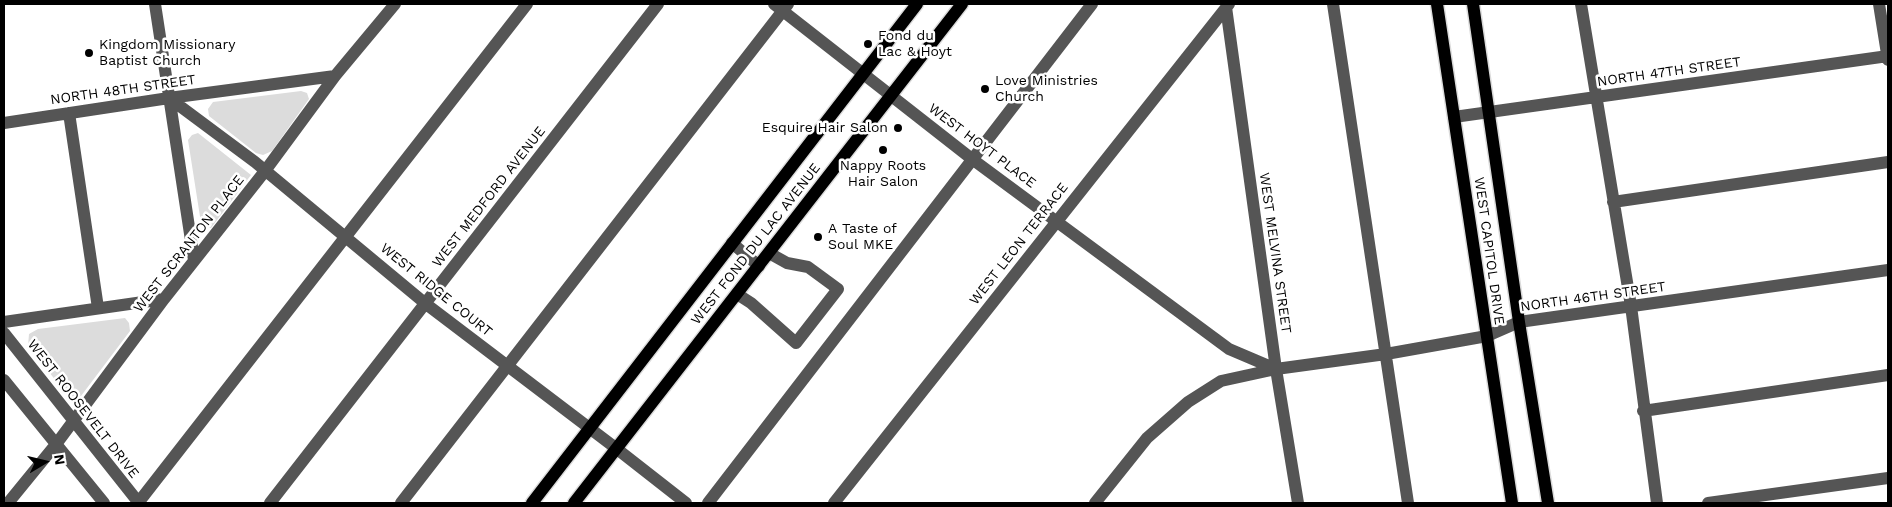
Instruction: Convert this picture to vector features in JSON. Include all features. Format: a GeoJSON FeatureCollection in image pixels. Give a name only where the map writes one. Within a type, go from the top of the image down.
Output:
{"type":"FeatureCollection","features":[{"type":"Feature","properties":{"kind":"main road","name":"WEST FOND DU LAC AVENUE"},"geometry":{"type":"LineString","coordinates":[[532,503],[917,4]]}},
{"type":"Feature","properties":{"kind":"main road","name":"WEST FOND DU LAC AVENUE"},"geometry":{"type":"LineString","coordinates":[[574,503],[962,4]]}},
{"type":"Feature","properties":{"kind":"main road","name":"WEST CAPITOL DRIVE"},"geometry":{"type":"LineString","coordinates":[[1437,4],[1512,503]]}},
{"type":"Feature","properties":{"kind":"main road","name":"WEST CAPITOL DRIVE"},"geometry":{"type":"LineString","coordinates":[[1472,4],[1548,503]]}},
{"type":"Feature","properties":{"kind":"street"},"geometry":{"type":"LineString","coordinates":[[155,4],[194,260]]}},
{"type":"Feature","properties":{"kind":"street","name":"WEST SCRANTON PLACE"},"geometry":{"type":"LineString","coordinates":[[8,503],[57,443],[194,260],[266,171],[335,76],[395,4]]}},
{"type":"Feature","properties":{"kind":"street"},"geometry":{"type":"LineString","coordinates":[[138,503],[527,4]]}},
{"type":"Feature","properties":{"kind":"street","name":"WEST MEDFORD AVENUE"},"geometry":{"type":"LineString","coordinates":[[270,503],[658,4]]}},
{"type":"Feature","properties":{"kind":"street"},"geometry":{"type":"LineString","coordinates":[[708,503],[1092,4]]}},
{"type":"Feature","properties":{"kind":"street"},"geometry":{"type":"LineString","coordinates":[[1333,4],[1408,503]]}},
{"type":"Feature","properties":{"kind":"street"},"geometry":{"type":"LineString","coordinates":[[1581,4],[1630,306],[1657,503]]}},
{"type":"Feature","properties":{"kind":"street"},"geometry":{"type":"LineString","coordinates":[[1880,4],[1888,60]]}},
{"type":"Feature","properties":{"kind":"street","name":"WEST LEON TERRACE"},"geometry":{"type":"LineString","coordinates":[[834,503],[1227,5]]}},
{"type":"Feature","properties":{"kind":"street","name":"WEST MELVINA STREET"},"geometry":{"type":"LineString","coordinates":[[1227,5],[1276,369],[1298,503]]}},
{"type":"Feature","properties":{"kind":"street"},"geometry":{"type":"LineString","coordinates":[[401,503],[508,367],[782,6]]}},
{"type":"Feature","properties":{"kind":"street","name":"WEST HOYT PLACE"},"geometry":{"type":"LineString","coordinates":[[782,6],[862,74],[892,95],[972,159],[1229,349],[1276,369]]}},
{"type":"Feature","properties":{"kind":"street","name":"NORTH 47TH STREET"},"geometry":{"type":"LineString","coordinates":[[1454,117],[1888,56]]}},
{"type":"Feature","properties":{"kind":"street","name":"NORTH 48TH STREET"},"geometry":{"type":"LineString","coordinates":[[4,123],[169,98],[335,76]]}},
{"type":"Feature","properties":{"kind":"street","name":"WEST RIDGE COURT"},"geometry":{"type":"LineString","coordinates":[[169,98],[266,171],[426,304],[589,429],[617,448],[686,503]]}},
{"type":"Feature","properties":{"kind":"street"},"geometry":{"type":"LineString","coordinates":[[69,113],[98,308]]}},
{"type":"Feature","properties":{"kind":"street"},"geometry":{"type":"LineString","coordinates":[[1613,202],[1888,162]]}},
{"type":"Feature","properties":{"kind":"street"},"geometry":{"type":"LineString","coordinates":[[732,243],[759,266]]}},
{"type":"Feature","properties":{"kind":"street"},"geometry":{"type":"LineString","coordinates":[[737,294],[751,303],[796,343],[838,289],[808,267],[787,263],[769,253]]}},
{"type":"Feature","properties":{"kind":"street","name":"NORTH 46TH STREET"},"geometry":{"type":"LineString","coordinates":[[1095,503],[1147,438],[1188,402],[1220,381],[1276,369],[1386,354],[1487,336],[1519,322],[1888,270]]}},
{"type":"Feature","properties":{"kind":"street"},"geometry":{"type":"LineString","coordinates":[[4,322],[164,299]]}},
{"type":"Feature","properties":{"kind":"street","name":"WEST ROOSEVELT DRIVE"},"geometry":{"type":"LineString","coordinates":[[4,333],[138,503]]}},
{"type":"Feature","properties":{"kind":"street"},"geometry":{"type":"LineString","coordinates":[[1643,411],[1888,375]]}},
{"type":"Feature","properties":{"kind":"street"},"geometry":{"type":"LineString","coordinates":[[4,380],[104,503]]}},
{"type":"Feature","properties":{"kind":"street"},"geometry":{"type":"LineString","coordinates":[[1708,503],[1888,478]]}},
{"type":"Feature","properties":{"kind":"shaded area"},"geometry":{"type":"Polygon","coordinates":[[[301,91],[307,93],[309,99],[272,151],[263,155],[256,153],[209,116],[208,109],[213,102],[301,91]]]}},
{"type":"Feature","properties":{"kind":"shaded area"},"geometry":{"type":"Polygon","coordinates":[[[198,133],[251,175],[211,228],[201,223],[188,140],[192,135],[198,133]]]}},
{"type":"Feature","properties":{"kind":"shaded area"},"geometry":{"type":"Polygon","coordinates":[[[125,318],[129,323],[130,331],[81,396],[69,397],[28,346],[29,334],[38,329],[125,318]]]}},
{"type":"Feature","properties":{"kind":"place","name":"Fond du Lac & Hoyt"},"geometry":{"type":"Point","coordinates":[868,44]}},
{"type":"Feature","properties":{"kind":"place","name":"Kingdom Missionary Baptist Church"},"geometry":{"type":"Point","coordinates":[89,53]}},
{"type":"Feature","properties":{"kind":"place","name":"Love Ministries Church"},"geometry":{"type":"Point","coordinates":[985,89]}},
{"type":"Feature","properties":{"kind":"place","name":"Esquire Hair Salon"},"geometry":{"type":"Point","coordinates":[898,128]}},
{"type":"Feature","properties":{"kind":"place","name":"Nappy Roots Hair Salon"},"geometry":{"type":"Point","coordinates":[883,150]}},
{"type":"Feature","properties":{"kind":"place","name":"A Taste of Soul MKE"},"geometry":{"type":"Point","coordinates":[818,237]}}]}
